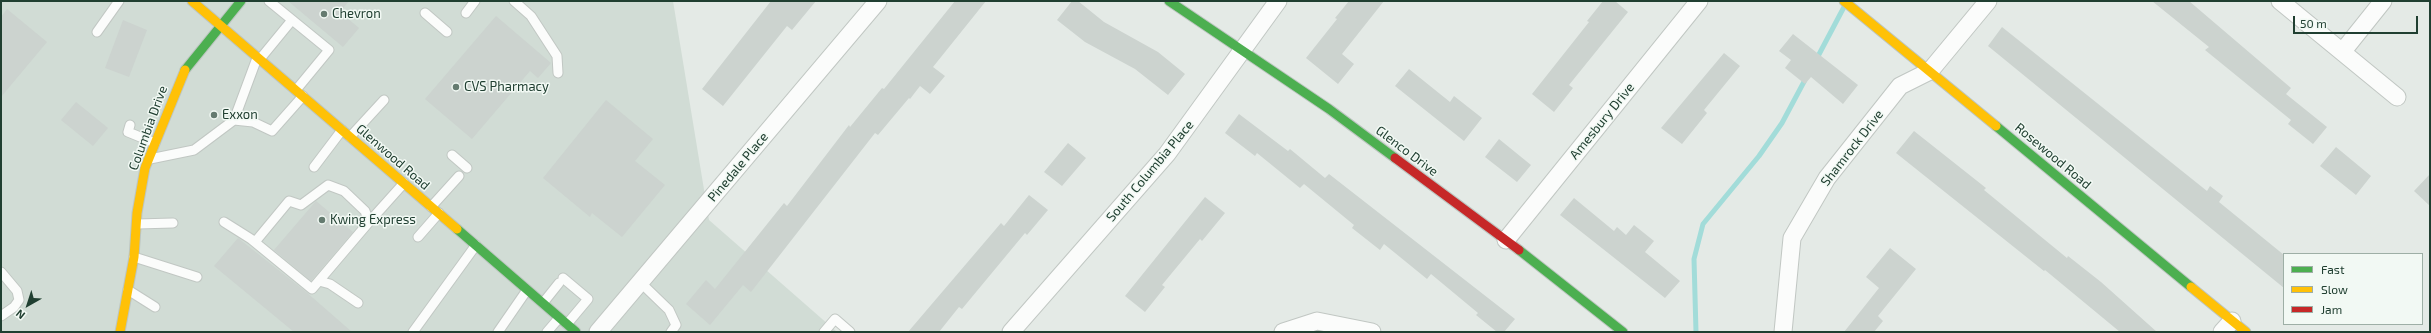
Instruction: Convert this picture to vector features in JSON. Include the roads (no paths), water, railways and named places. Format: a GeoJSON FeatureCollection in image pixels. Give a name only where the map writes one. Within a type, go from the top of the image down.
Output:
{"type":"FeatureCollection","features":[{"type":"Feature","properties":{"kind":"street","name":"Glenwood Road"},"geometry":{"type":"LineString","coordinates":[[192,1],[576,332]]}},
{"type":"Feature","properties":{"kind":"street","name":"Columbia Drive"},"geometry":{"type":"LineString","coordinates":[[120,332],[134,257],[137,224],[149,159],[154,144],[183,73],[241,1]]}},
{"type":"Feature","properties":{"kind":"street","name":"Pinedale Place"},"geometry":{"type":"LineString","coordinates":[[598,332],[878,1]]}},
{"type":"Feature","properties":{"kind":"street","name":"Glenco Drive"},"geometry":{"type":"LineString","coordinates":[[1169,1],[1329,109],[1506,240],[1623,332]]}},
{"type":"Feature","properties":{"kind":"street","name":"South Columbia Place"},"geometry":{"type":"LineString","coordinates":[[1011,332],[1167,154],[1244,51],[1278,1]]}},
{"type":"Feature","properties":{"kind":"street","name":"Amesbury Drive"},"geometry":{"type":"LineString","coordinates":[[1506,240],[1699,1]]}},
{"type":"Feature","properties":{"kind":"street","name":"Rosewood Road"},"geometry":{"type":"LineString","coordinates":[[1844,1],[1930,71],[2227,326],[2246,332]]}},
{"type":"Feature","properties":{"kind":"street","name":"Shamrock Drive"},"geometry":{"type":"LineString","coordinates":[[1783,332],[1792,238],[1826,178],[1900,86],[1930,71],[1988,1]]}},
{"type":"Feature","properties":{"kind":"street"},"geometry":{"type":"LineString","coordinates":[[2280,1],[2343,51],[2397,97]]}},
{"type":"Feature","properties":{"kind":"street"},"geometry":{"type":"LineString","coordinates":[[2343,51],[2383,1]]}},
{"type":"Feature","properties":{"kind":"street"},"geometry":{"type":"LineString","coordinates":[[1283,332],[1317,321],[1372,332]]}},
{"type":"Feature","properties":{"kind":"lane"},"geometry":{"type":"LineString","coordinates":[[97,32],[119,1]]}},
{"type":"Feature","properties":{"kind":"lane"},"geometry":{"type":"LineString","coordinates":[[234,120],[253,122],[272,131],[328,50],[292,20],[280,4],[269,1]]}},
{"type":"Feature","properties":{"kind":"lane"},"geometry":{"type":"LineString","coordinates":[[466,13],[475,1]]}},
{"type":"Feature","properties":{"kind":"lane"},"geometry":{"type":"LineString","coordinates":[[514,1],[531,16],[557,56],[558,73]]}},
{"type":"Feature","properties":{"kind":"lane"},"geometry":{"type":"LineString","coordinates":[[425,13],[447,32]]}},
{"type":"Feature","properties":{"kind":"lane"},"geometry":{"type":"LineString","coordinates":[[149,159],[194,150],[234,120],[259,58],[292,20]]}},
{"type":"Feature","properties":{"kind":"lane"},"geometry":{"type":"LineString","coordinates":[[350,137],[384,100]]}},
{"type":"Feature","properties":{"kind":"lane"},"geometry":{"type":"LineString","coordinates":[[130,125],[128,132],[154,144]]}},
{"type":"Feature","properties":{"kind":"lane"},"geometry":{"type":"LineString","coordinates":[[314,167],[342,130]]}},
{"type":"Feature","properties":{"kind":"lane"},"geometry":{"type":"LineString","coordinates":[[452,155],[467,168]]}},
{"type":"Feature","properties":{"kind":"lane"},"geometry":{"type":"LineString","coordinates":[[431,207],[459,176]]}},
{"type":"Feature","properties":{"kind":"lane"},"geometry":{"type":"LineString","coordinates":[[224,222],[253,241],[312,289],[404,183]]}},
{"type":"Feature","properties":{"kind":"lane"},"geometry":{"type":"LineString","coordinates":[[253,241],[289,201],[301,204],[328,185],[344,191],[365,211],[369,222]]}},
{"type":"Feature","properties":{"kind":"lane"},"geometry":{"type":"LineString","coordinates":[[418,237],[439,213]]}},
{"type":"Feature","properties":{"kind":"lane"},"geometry":{"type":"LineString","coordinates":[[137,224],[173,223]]}},
{"type":"Feature","properties":{"kind":"lane"},"geometry":{"type":"LineString","coordinates":[[413,332],[476,245]]}},
{"type":"Feature","properties":{"kind":"lane"},"geometry":{"type":"LineString","coordinates":[[134,257],[197,277]]}},
{"type":"Feature","properties":{"kind":"lane"},"geometry":{"type":"LineString","coordinates":[[1,272],[17,291],[19,300],[14,307],[1,316]]}},
{"type":"Feature","properties":{"kind":"lane"},"geometry":{"type":"LineString","coordinates":[[543,303],[561,280],[588,299],[567,324]]}},
{"type":"Feature","properties":{"kind":"lane"},"geometry":{"type":"LineString","coordinates":[[319,281],[330,284],[358,303]]}},
{"type":"Feature","properties":{"kind":"lane"},"geometry":{"type":"LineString","coordinates":[[640,282],[669,310],[676,325],[671,332]]}},
{"type":"Feature","properties":{"kind":"lane"},"geometry":{"type":"LineString","coordinates":[[128,290],[155,306]]}},
{"type":"Feature","properties":{"kind":"lane"},"geometry":{"type":"LineString","coordinates":[[498,332],[527,290]]}},
{"type":"Feature","properties":{"kind":"lane"},"geometry":{"type":"LineString","coordinates":[[547,332],[560,318]]}},
{"type":"Feature","properties":{"kind":"lane"},"geometry":{"type":"LineString","coordinates":[[824,332],[835,319],[850,332]]}},
{"type":"Feature","properties":{"kind":"waterway"},"geometry":{"type":"LineString","coordinates":[[1816,60],[1844,7]]}},
{"type":"Feature","properties":{"kind":"waterway"},"geometry":{"type":"LineString","coordinates":[[1696,332],[1694,259],[1703,224],[1759,156],[1782,123],[1806,78]]}},
{"type":"Feature","properties":{"kind":"place","name":"Chevron"},"geometry":{"type":"Point","coordinates":[324,14]}},
{"type":"Feature","properties":{"kind":"place","name":"CVS Pharmacy"},"geometry":{"type":"Point","coordinates":[456,87]}},
{"type":"Feature","properties":{"kind":"place","name":"Exxon"},"geometry":{"type":"Point","coordinates":[214,115]}},
{"type":"Feature","properties":{"kind":"place","name":"Kwing Express"},"geometry":{"type":"Point","coordinates":[322,220]}}]}
